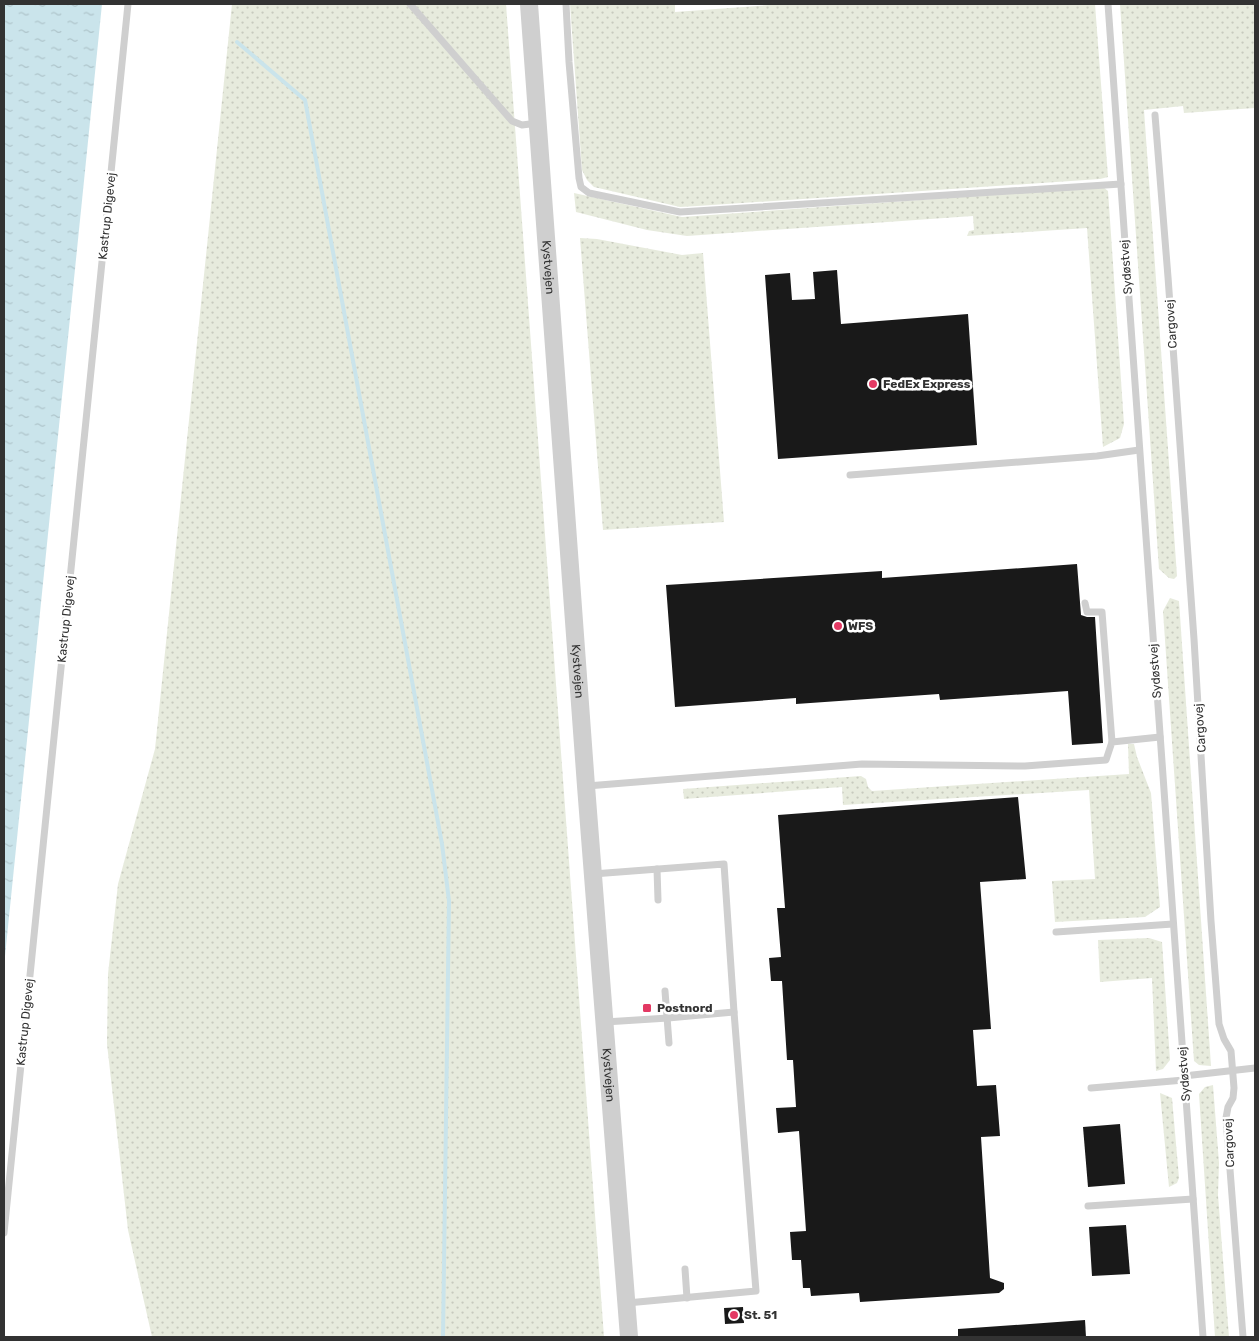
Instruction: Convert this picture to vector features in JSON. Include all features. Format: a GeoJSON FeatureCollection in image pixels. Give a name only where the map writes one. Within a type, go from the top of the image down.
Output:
{"type":"FeatureCollection","features":[{"type":"Feature","properties":{"kind":"street","name":"Kystvejen"},"geometry":{"type":"LineString","coordinates":[[529,4],[586,786],[629,1337]]}},
{"type":"Feature","properties":{"kind":"lane","name":"Kastrup Digevej"},"geometry":{"type":"LineString","coordinates":[[4,1233],[128,4]]}},
{"type":"Feature","properties":{"kind":"lane"},"geometry":{"type":"LineString","coordinates":[[410,4],[512,121],[522,125],[538,123]]}},
{"type":"Feature","properties":{"kind":"lane"},"geometry":{"type":"LineString","coordinates":[[566,4],[580,182],[585,190],[589,192],[680,212],[1121,184]]}},
{"type":"Feature","properties":{"kind":"lane","name":"Sydøstvej"},"geometry":{"type":"LineString","coordinates":[[1108,4],[1203,1337]]}},
{"type":"Feature","properties":{"kind":"lane","name":"Cargovej"},"geometry":{"type":"LineString","coordinates":[[1155,115],[1194,639],[1210,911],[1219,1024],[1224,1039],[1231,1051],[1234,1088],[1233,1098],[1228,1107],[1226,1118],[1243,1337]]}},
{"type":"Feature","properties":{"kind":"lane"},"geometry":{"type":"LineString","coordinates":[[850,475],[1097,456],[1139,450]]}},
{"type":"Feature","properties":{"kind":"lane"},"geometry":{"type":"LineString","coordinates":[[586,786],[862,764],[1025,766],[1106,760],[1112,742],[1102,612],[1086,612],[1085,603]]}},
{"type":"Feature","properties":{"kind":"lane"},"geometry":{"type":"LineString","coordinates":[[1112,742],[1160,737]]}},
{"type":"Feature","properties":{"kind":"lane"},"geometry":{"type":"LineString","coordinates":[[593,874],[724,864],[756,1291],[627,1303]]}},
{"type":"Feature","properties":{"kind":"lane"},"geometry":{"type":"LineString","coordinates":[[657,869],[658,900]]}},
{"type":"Feature","properties":{"kind":"lane"},"geometry":{"type":"LineString","coordinates":[[1056,932],[1173,924]]}},
{"type":"Feature","properties":{"kind":"lane"},"geometry":{"type":"LineString","coordinates":[[665,990],[669,1043]]}},
{"type":"Feature","properties":{"kind":"lane"},"geometry":{"type":"LineString","coordinates":[[605,1022],[734,1012]]}},
{"type":"Feature","properties":{"kind":"lane"},"geometry":{"type":"LineString","coordinates":[[1091,1088],[1255,1068]]}},
{"type":"Feature","properties":{"kind":"lane"},"geometry":{"type":"LineString","coordinates":[[1088,1206],[1193,1199]]}},
{"type":"Feature","properties":{"kind":"lane"},"geometry":{"type":"LineString","coordinates":[[685,1269],[687,1298]]}},
{"type":"Feature","properties":{"kind":"shaded area"},"geometry":{"type":"Polygon","coordinates":[[[232,4],[506,4],[604,1337],[152,1337],[128,1230],[107,1044],[108,974],[118,884],[155,749],[232,4]]]}},
{"type":"Feature","properties":{"kind":"shaded area"},"geometry":{"type":"Polygon","coordinates":[[[570,4],[675,4],[675,12],[783,4],[1095,4],[1108,177],[680,207],[594,187],[587,180],[582,170],[570,4]]]}},
{"type":"Feature","properties":{"kind":"shaded area"},"geometry":{"type":"Polygon","coordinates":[[[1120,4],[1255,4],[1255,108],[1184,113],[1183,106],[1144,110],[1177,576],[1174,579],[1169,578],[1159,569],[1120,4]]]}},
{"type":"Feature","properties":{"kind":"shaded area"},"geometry":{"type":"Polygon","coordinates":[[[1103,187],[1108,191],[1124,424],[1120,438],[1103,447],[1087,228],[967,236],[969,231],[974,230],[973,216],[687,236],[647,230],[576,212],[574,193],[682,217],[1103,187]]]}},
{"type":"Feature","properties":{"kind":"shaded area"},"geometry":{"type":"Polygon","coordinates":[[[580,238],[597,239],[682,255],[703,253],[724,522],[603,530],[580,238]]]}},
{"type":"Feature","properties":{"kind":"shaded area"},"geometry":{"type":"Polygon","coordinates":[[[1170,598],[1179,601],[1211,1066],[1199,1065],[1194,1061],[1163,611],[1170,598]]]}},
{"type":"Feature","properties":{"kind":"shaded area"},"geometry":{"type":"Polygon","coordinates":[[[1128,744],[1134,744],[1151,793],[1160,907],[1145,917],[1055,922],[1052,881],[1095,879],[1089,790],[843,805],[842,787],[684,799],[683,789],[861,776],[866,779],[868,787],[872,791],[1129,774],[1128,744]]]}},
{"type":"Feature","properties":{"kind":"shaded area"},"geometry":{"type":"Polygon","coordinates":[[[1149,938],[1162,942],[1170,1060],[1163,1069],[1156,1071],[1152,978],[1100,982],[1098,940],[1149,938]]]}},
{"type":"Feature","properties":{"kind":"shaded area"},"geometry":{"type":"Polygon","coordinates":[[[1213,1085],[1219,1163],[1218,1195],[1229,1337],[1215,1337],[1199,1094],[1205,1087],[1213,1085]]]}},
{"type":"Feature","properties":{"kind":"shaded area"},"geometry":{"type":"Polygon","coordinates":[[[1160,1093],[1172,1098],[1179,1178],[1177,1183],[1169,1187],[1160,1093]]]}},
{"type":"Feature","properties":{"kind":"water"},"geometry":{"type":"Polygon","coordinates":[[[4,4],[102,4],[4,966],[4,4]]]}},
{"type":"Feature","properties":{"kind":"building","name":"FedEx Express"},"geometry":{"type":"Polygon","coordinates":[[[837,270],[841,324],[968,314],[977,445],[778,459],[765,275],[790,273],[792,300],[815,299],[813,272],[837,270]]]}},
{"type":"Feature","properties":{"kind":"building"},"geometry":{"type":"Polygon","coordinates":[[[1077,564],[1081,615],[1095,617],[1103,743],[1072,745],[1068,691],[940,700],[939,694],[796,704],[796,698],[675,707],[666,585],[882,571],[882,578],[1077,564]]]}},
{"type":"Feature","properties":{"kind":"building"},"geometry":{"type":"Polygon","coordinates":[[[1018,797],[1026,879],[980,882],[991,1029],[973,1030],[977,1086],[996,1085],[1000,1136],[981,1137],[990,1278],[1004,1283],[1004,1289],[999,1293],[860,1302],[859,1293],[811,1296],[810,1288],[803,1288],[801,1260],[792,1260],[790,1232],[806,1231],[799,1131],[778,1133],[776,1108],[796,1107],[793,1060],[787,1060],[782,981],[771,981],[769,958],[781,957],[777,908],[785,908],[778,815],[1018,797]]]}},
{"type":"Feature","properties":{"kind":"building"},"geometry":{"type":"Polygon","coordinates":[[[1120,1124],[1125,1184],[1088,1187],[1083,1127],[1120,1124]]]}},
{"type":"Feature","properties":{"kind":"building"},"geometry":{"type":"Polygon","coordinates":[[[1126,1225],[1130,1274],[1092,1276],[1089,1227],[1126,1225]]]}},
{"type":"Feature","properties":{"kind":"building","name":"St. 51"},"geometry":{"type":"Polygon","coordinates":[[[743,1307],[744,1323],[725,1324],[724,1308],[743,1307]]]}},
{"type":"Feature","properties":{"kind":"building"},"geometry":{"type":"Polygon","coordinates":[[[1085,1320],[1086,1337],[958,1337],[958,1329],[1085,1320]]]}},
{"type":"Feature","properties":{"kind":"waterway"},"geometry":{"type":"LineString","coordinates":[[237,42],[305,100],[442,844],[449,901],[443,1337]]}},
{"type":"Feature","properties":{"kind":"place","name":"FedEx Express"},"geometry":{"type":"Point","coordinates":[873,384]}},
{"type":"Feature","properties":{"kind":"place","name":"WFS"},"geometry":{"type":"Point","coordinates":[838,626]}},
{"type":"Feature","properties":{"kind":"place","name":"Postnord"},"geometry":{"type":"Point","coordinates":[647,1008]}},
{"type":"Feature","properties":{"kind":"place","name":"St. 51"},"geometry":{"type":"Point","coordinates":[734,1315]}}]}
